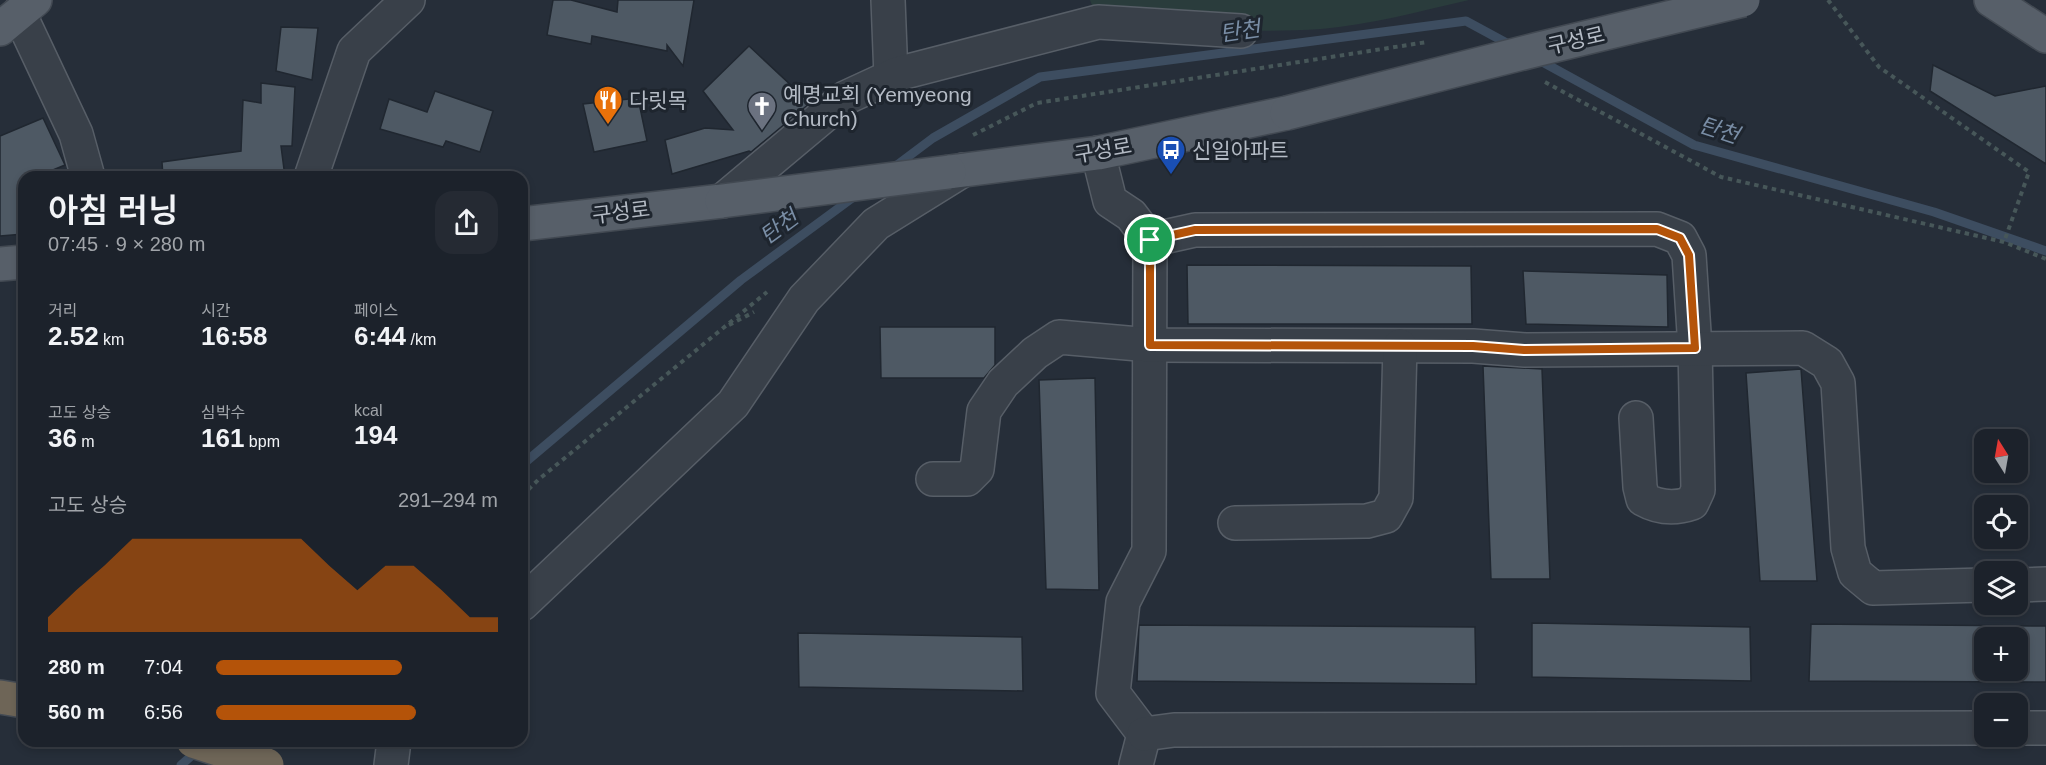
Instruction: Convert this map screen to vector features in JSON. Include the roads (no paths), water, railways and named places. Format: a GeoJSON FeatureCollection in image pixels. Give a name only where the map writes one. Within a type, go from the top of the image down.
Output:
{"type":"FeatureCollection","features":[{"type":"Feature","properties":{"kind":"highway"},"geometry":{"type":"LineString","coordinates":[[0,697],[18,700]]}},
{"type":"Feature","properties":{"kind":"highway"},"geometry":{"type":"LineString","coordinates":[[212,747],[267,765]]}},
{"type":"Feature","properties":{"kind":"main road","name":"구성로"},"geometry":{"type":"LineString","coordinates":[[528,223],[722,201],[959,160],[1098,153],[1287,113],[1528,51],[1743,0]]}},
{"type":"Feature","properties":{"kind":"main road"},"geometry":{"type":"LineString","coordinates":[[1991,0],[2046,36]]}},
{"type":"Feature","properties":{"kind":"main road"},"geometry":{"type":"LineString","coordinates":[[0,264],[18,262]]}},
{"type":"Feature","properties":{"kind":"street"},"geometry":{"type":"LineString","coordinates":[[313,171],[354,51],[408,0]]}},
{"type":"Feature","properties":{"kind":"street"},"geometry":{"type":"LineString","coordinates":[[888,0],[891,77]]}},
{"type":"Feature","properties":{"kind":"street"},"geometry":{"type":"LineString","coordinates":[[18,14],[76,135],[86,171]]}},
{"type":"Feature","properties":{"kind":"street"},"geometry":{"type":"LineString","coordinates":[[722,201],[845,98],[891,77],[1098,22],[1241,31]]}},
{"type":"Feature","properties":{"kind":"street"},"geometry":{"type":"LineString","coordinates":[[1098,153],[1110,201],[1131,215],[1150,240],[1149,551],[1123,602],[1113,693],[1144,734]]}},
{"type":"Feature","properties":{"kind":"street"},"geometry":{"type":"LineString","coordinates":[[528,598],[733,404],[804,299],[876,224],[959,160]]}},
{"type":"Feature","properties":{"kind":"street"},"geometry":{"type":"LineString","coordinates":[[1150,240],[1195,230],[1657,229],[1680,238],[1689,255],[1695,348],[1698,490],[1692,503],[1680,508],[1654,505],[1643,499],[1640,487],[1636,418]]}},
{"type":"Feature","properties":{"kind":"street"},"geometry":{"type":"LineString","coordinates":[[933,479],[968,479],[976,469],[984,411],[1003,383],[1035,353],[1059,337],[1150,345],[1473,346],[1524,350],[1803,348],[1827,363],[1838,383],[1848,548],[1855,573],[1873,588],[1974,585]]}},
{"type":"Feature","properties":{"kind":"street"},"geometry":{"type":"LineString","coordinates":[[1235,523],[1367,521],[1386,516],[1396,498],[1400,346]]}},
{"type":"Feature","properties":{"kind":"street"},"geometry":{"type":"LineString","coordinates":[[2028,585],[2046,584]]}},
{"type":"Feature","properties":{"kind":"street"},"geometry":{"type":"LineString","coordinates":[[1144,734],[1174,730],[1974,728]]}},
{"type":"Feature","properties":{"kind":"street"},"geometry":{"type":"LineString","coordinates":[[2028,728],[2046,728]]}},
{"type":"Feature","properties":{"kind":"street"},"geometry":{"type":"LineString","coordinates":[[1136,765],[1144,734]]}},
{"type":"Feature","properties":{"kind":"street"},"geometry":{"type":"LineString","coordinates":[[391,765],[393,747]]}},
{"type":"Feature","properties":{"kind":"waterway","name":"탄천"},"geometry":{"type":"LineString","coordinates":[[893,168],[933,138],[1040,77],[1466,21],[1514,47]]}},
{"type":"Feature","properties":{"kind":"waterway","name":"탄천"},"geometry":{"type":"LineString","coordinates":[[1537,59],[1694,145],[1934,212],[2046,251]]}},
{"type":"Feature","properties":{"kind":"waterway","name":"탄천"},"geometry":{"type":"LineString","coordinates":[[528,460],[741,280],[855,196]]}},
{"type":"Feature","properties":{"kind":"waterway","name":"탄천"},"geometry":{"type":"LineString","coordinates":[[181,765],[198,750]]}},
{"type":"Feature","properties":{"kind":"place","name":"다릿목"},"geometry":{"type":"Point","coordinates":[608,126]}},
{"type":"Feature","properties":{"kind":"place","name":"예명교회 (Yemyeong Church)"},"geometry":{"type":"Point","coordinates":[762,132]}},
{"type":"Feature","properties":{"kind":"place","name":"신일아파트"},"geometry":{"type":"Point","coordinates":[1171,176]}}]}
